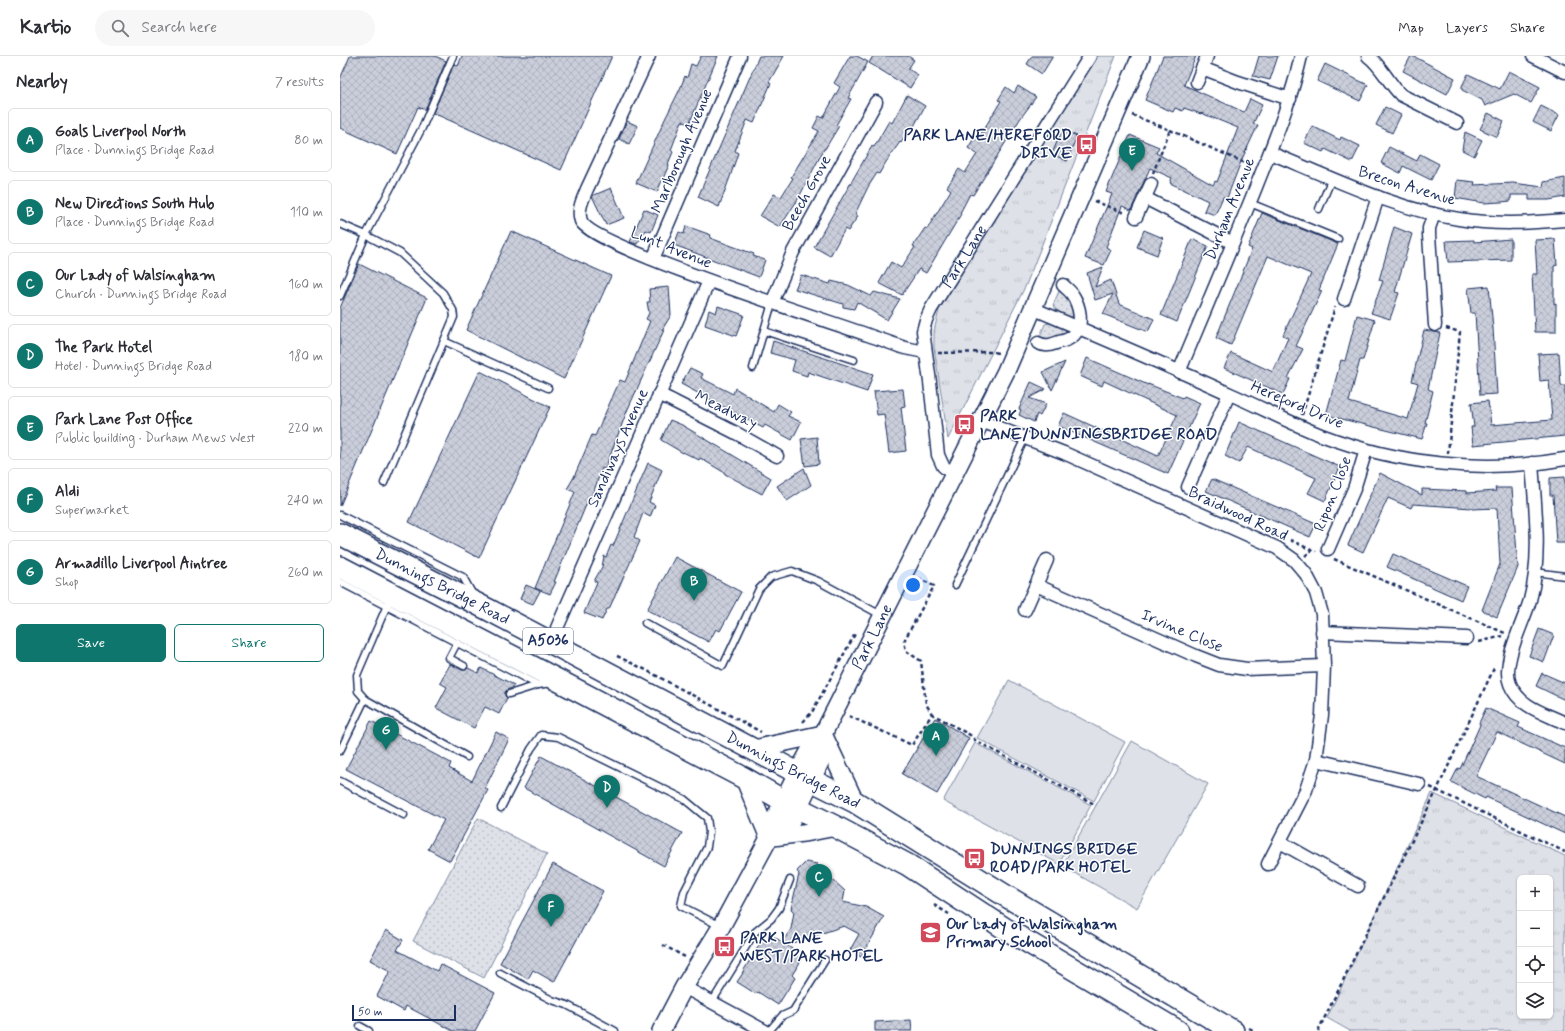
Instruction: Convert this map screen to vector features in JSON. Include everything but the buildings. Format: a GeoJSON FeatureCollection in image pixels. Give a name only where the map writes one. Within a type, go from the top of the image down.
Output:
{"type":"FeatureCollection","features":[{"type":"Feature","properties":{"kind":"highway","name":"Dunnings Bridge Road"},"geometry":{"type":"LineString","coordinates":[[340,534],[478,604],[754,749],[798,790]]}},
{"type":"Feature","properties":{"kind":"highway","name":"Dunnings Bridge Road"},"geometry":{"type":"LineString","coordinates":[[340,567],[389,600],[460,637],[561,681],[744,778],[855,802],[1006,896],[1233,1031]]}},
{"type":"Feature","properties":{"kind":"highway"},"geometry":{"type":"LineString","coordinates":[[460,637],[478,604]]}},
{"type":"Feature","properties":{"kind":"highway"},"geometry":{"type":"LineString","coordinates":[[798,790],[820,800],[836,827]]}},
{"type":"Feature","properties":{"kind":"highway","name":"Dunnings Bridge Road"},"geometry":{"type":"LineString","coordinates":[[836,827],[908,865],[1004,928],[1178,1031]]}},
{"type":"Feature","properties":{"kind":"street","name":"Lunt Avenue"},"geometry":{"type":"LineString","coordinates":[[649,56],[587,189],[579,209],[582,222],[590,230],[604,238],[652,259],[709,281],[905,348],[925,352]]}},
{"type":"Feature","properties":{"kind":"street","name":"Marlborough Avenue"},"geometry":{"type":"LineString","coordinates":[[652,259],[740,56]]}},
{"type":"Feature","properties":{"kind":"street","name":"Park Lane"},"geometry":{"type":"LineString","coordinates":[[954,475],[943,466],[938,455],[923,331],[926,320],[931,309],[1090,56]]}},
{"type":"Feature","properties":{"kind":"street","name":"Park Lane"},"geometry":{"type":"LineString","coordinates":[[769,838],[789,824],[809,752],[823,734],[835,710],[876,612],[905,571],[1006,371],[1058,246],[1082,196],[1141,56]]}},
{"type":"Feature","properties":{"kind":"street"},"geometry":{"type":"LineString","coordinates":[[1197,82],[1207,56]]}},
{"type":"Feature","properties":{"kind":"street","name":"Durham Avenue"},"geometry":{"type":"LineString","coordinates":[[1179,372],[1270,153],[1290,99],[1302,56]]}},
{"type":"Feature","properties":{"kind":"street"},"geometry":{"type":"LineString","coordinates":[[1368,56],[1375,62],[1401,95],[1457,123]]}},
{"type":"Feature","properties":{"kind":"street"},"geometry":{"type":"LineString","coordinates":[[1534,56],[1565,72]]}},
{"type":"Feature","properties":{"kind":"street"},"geometry":{"type":"LineString","coordinates":[[1202,68],[1238,82],[1290,99]]}},
{"type":"Feature","properties":{"kind":"street","name":"Beech Grove"},"geometry":{"type":"LineString","coordinates":[[772,303],[793,252],[876,102]]}},
{"type":"Feature","properties":{"kind":"street","name":"Brecon Avenue"},"geometry":{"type":"LineString","coordinates":[[1270,153],[1378,197],[1434,214],[1484,222],[1535,223],[1565,220]]}},
{"type":"Feature","properties":{"kind":"street"},"geometry":{"type":"LineString","coordinates":[[1136,217],[1151,184]]}},
{"type":"Feature","properties":{"kind":"street"},"geometry":{"type":"LineString","coordinates":[[1344,299],[1378,197]]}},
{"type":"Feature","properties":{"kind":"street"},"geometry":{"type":"LineString","coordinates":[[1145,198],[1233,243]]}},
{"type":"Feature","properties":{"kind":"street"},"geometry":{"type":"LineString","coordinates":[[1434,214],[1429,228],[1435,325]]}},
{"type":"Feature","properties":{"kind":"street","name":"Sandiways Avenue"},"geometry":{"type":"LineString","coordinates":[[557,628],[709,281]]}},
{"type":"Feature","properties":{"kind":"street"},"geometry":{"type":"LineString","coordinates":[[1038,343],[1043,346],[1048,346],[1061,342],[1074,335],[1078,328],[1080,318],[1074,298],[1072,293],[1063,285]]}},
{"type":"Feature","properties":{"kind":"street","name":"Hereford Drive"},"geometry":{"type":"LineString","coordinates":[[1032,308],[1298,425],[1366,450],[1416,460],[1447,464],[1495,466],[1565,459]]}},
{"type":"Feature","properties":{"kind":"street","name":"Meadway"},"geometry":{"type":"LineString","coordinates":[[659,394],[736,433],[777,456]]}},
{"type":"Feature","properties":{"kind":"street"},"geometry":{"type":"LineString","coordinates":[[1188,486],[1229,394]]}},
{"type":"Feature","properties":{"kind":"street","name":"Braidwood Road"},"geometry":{"type":"LineString","coordinates":[[981,421],[1064,453],[1277,548],[1294,560],[1310,580],[1316,593],[1322,614],[1324,666],[1322,714],[1316,760],[1306,790],[1268,864]]}},
{"type":"Feature","properties":{"kind":"street","name":"Ripon Close"},"geometry":{"type":"LineString","coordinates":[[1328,549],[1354,489],[1366,450]]}},
{"type":"Feature","properties":{"kind":"street"},"geometry":{"type":"LineString","coordinates":[[1532,463],[1537,522],[1535,572],[1531,598],[1509,658],[1507,667],[1509,683],[1517,697],[1529,706],[1565,723]]}},
{"type":"Feature","properties":{"kind":"street"},"geometry":{"type":"LineString","coordinates":[[1025,610],[1048,560]]}},
{"type":"Feature","properties":{"kind":"street","name":"Irvine Close"},"geometry":{"type":"LineString","coordinates":[[1036,585],[1188,653],[1219,665],[1247,669],[1324,666]]}},
{"type":"Feature","properties":{"kind":"street"},"geometry":{"type":"LineString","coordinates":[[1322,632],[1467,638]]}},
{"type":"Feature","properties":{"kind":"street"},"geometry":{"type":"LineString","coordinates":[[754,749],[823,734],[855,802]]}},
{"type":"Feature","properties":{"kind":"street"},"geometry":{"type":"LineString","coordinates":[[1316,760],[1419,784]]}},
{"type":"Feature","properties":{"kind":"street"},"geometry":{"type":"LineString","coordinates":[[744,778],[769,838]]}},
{"type":"Feature","properties":{"kind":"street"},"geometry":{"type":"LineString","coordinates":[[769,838],[836,827]]}},
{"type":"Feature","properties":{"kind":"street"},"geometry":{"type":"LineString","coordinates":[[661,1031],[684,988],[721,927],[769,838]]}},
{"type":"Feature","properties":{"kind":"street"},"geometry":{"type":"LineString","coordinates":[[1280,842],[1358,886]]}},
{"type":"Feature","properties":{"kind":"street"},"geometry":{"type":"LineString","coordinates":[[684,988],[765,1031]]}},
{"type":"Feature","properties":{"kind":"lane"},"geometry":{"type":"LineString","coordinates":[[340,296],[366,235],[422,128],[453,56]]}},
{"type":"Feature","properties":{"kind":"lane"},"geometry":{"type":"LineString","coordinates":[[1319,209],[1332,178]]}},
{"type":"Feature","properties":{"kind":"lane"},"geometry":{"type":"LineString","coordinates":[[1250,203],[1338,239]]}},
{"type":"Feature","properties":{"kind":"lane"},"geometry":{"type":"LineString","coordinates":[[340,224],[366,235],[400,253],[443,293],[453,310],[454,317],[384,483]]}},
{"type":"Feature","properties":{"kind":"lane"},"geometry":{"type":"LineString","coordinates":[[753,368],[772,303]]}},
{"type":"Feature","properties":{"kind":"lane"},"geometry":{"type":"LineString","coordinates":[[764,331],[854,360]]}},
{"type":"Feature","properties":{"kind":"lane"},"geometry":{"type":"LineString","coordinates":[[444,341],[548,388]]}},
{"type":"Feature","properties":{"kind":"lane"},"geometry":{"type":"LineString","coordinates":[[955,585],[1025,438]]}},
{"type":"Feature","properties":{"kind":"lane"},"geometry":{"type":"LineString","coordinates":[[340,514],[463,577],[478,604]]}},
{"type":"Feature","properties":{"kind":"lane"},"geometry":{"type":"LineString","coordinates":[[645,623],[723,666],[759,590],[770,577],[792,571],[818,581],[876,612]]}},
{"type":"Feature","properties":{"kind":"lane"},"geometry":{"type":"LineString","coordinates":[[1535,572],[1565,576]]}},
{"type":"Feature","properties":{"kind":"lane"},"geometry":{"type":"LineString","coordinates":[[340,582],[389,600],[356,675],[358,691],[365,700],[467,757]]}},
{"type":"Feature","properties":{"kind":"lane"},"geometry":{"type":"LineString","coordinates":[[464,666],[449,658],[460,637],[538,685]]}},
{"type":"Feature","properties":{"kind":"lane"},"geometry":{"type":"LineString","coordinates":[[509,694],[538,685],[561,681]]}},
{"type":"Feature","properties":{"kind":"lane"},"geometry":{"type":"LineString","coordinates":[[340,751],[365,700]]}},
{"type":"Feature","properties":{"kind":"lane"},"geometry":{"type":"LineString","coordinates":[[501,808],[531,748],[541,735],[558,737],[684,799],[707,818],[709,832],[707,847],[684,892],[681,906],[721,927]]}},
{"type":"Feature","properties":{"kind":"lane"},"geometry":{"type":"LineString","coordinates":[[340,780],[404,815]]}},
{"type":"Feature","properties":{"kind":"lane"},"geometry":{"type":"LineString","coordinates":[[712,1002],[755,932],[771,919],[779,908],[790,880]]}},
{"type":"Feature","properties":{"kind":"lane"},"geometry":{"type":"LineString","coordinates":[[769,1031],[782,1016],[793,1011],[825,960]]}},
{"type":"Feature","properties":{"kind":"lane"},"geometry":{"type":"LineString","coordinates":[[500,973],[552,1000],[567,1005],[615,1031]]}},
{"type":"Feature","properties":{"kind":"lane"},"geometry":{"type":"LineString","coordinates":[[360,1026],[369,1031]]}},
{"type":"Feature","properties":{"kind":"path"},"geometry":{"type":"LineString","coordinates":[[1119,109],[1263,170]]}},
{"type":"Feature","properties":{"kind":"path"},"geometry":{"type":"LineString","coordinates":[[1151,184],[1150,180],[1170,130]]}},
{"type":"Feature","properties":{"kind":"path"},"geometry":{"type":"LineString","coordinates":[[1082,196],[1136,217]]}},
{"type":"Feature","properties":{"kind":"path"},"geometry":{"type":"LineString","coordinates":[[1298,425],[1335,306],[1344,299]]}},
{"type":"Feature","properties":{"kind":"path"},"geometry":{"type":"LineString","coordinates":[[1435,325],[1460,332],[1447,464]]}},
{"type":"Feature","properties":{"kind":"path"},"geometry":{"type":"LineString","coordinates":[[925,352],[998,353]]}},
{"type":"Feature","properties":{"kind":"path"},"geometry":{"type":"LineString","coordinates":[[905,571],[934,586],[904,641],[906,650],[921,661],[926,704],[932,714],[970,735],[976,741],[1096,805]]}},
{"type":"Feature","properties":{"kind":"path"},"geometry":{"type":"LineString","coordinates":[[802,723],[812,712],[876,612]]}},
{"type":"Feature","properties":{"kind":"path"},"geometry":{"type":"LineString","coordinates":[[1467,638],[1470,644],[1510,635],[1517,638]]}},
{"type":"Feature","properties":{"kind":"path"},"geometry":{"type":"LineString","coordinates":[[611,653],[644,669],[760,732],[766,732]]}},
{"type":"Feature","properties":{"kind":"path"},"geometry":{"type":"LineString","coordinates":[[1318,1031],[1437,790],[1497,662]]}},
{"type":"Feature","properties":{"kind":"path"},"geometry":{"type":"LineString","coordinates":[[835,710],[912,746],[932,714]]}},
{"type":"Feature","properties":{"kind":"path"},"geometry":{"type":"LineString","coordinates":[[1419,784],[1437,790],[1565,852]]}},
{"type":"Feature","properties":{"kind":"path"},"geometry":{"type":"LineString","coordinates":[[663,945],[698,964]]}},
{"type":"Feature","properties":{"kind":"green space"},"geometry":{"type":"Polygon","coordinates":[[[1097,56],[1116,56],[1026,285],[948,439],[934,347],[934,331],[939,310],[1097,56]]]}},
{"type":"Feature","properties":{"kind":"green space"},"geometry":{"type":"Polygon","coordinates":[[[1059,291],[1068,296],[1074,312],[1072,317],[1066,317],[1061,314],[1053,305],[1059,291]]]}},
{"type":"Feature","properties":{"kind":"green space"},"geometry":{"type":"Polygon","coordinates":[[[1050,323],[1065,328],[1066,333],[1047,341],[1039,338],[1045,324],[1050,323]]]}},
{"type":"Feature","properties":{"kind":"green space"},"geometry":{"type":"Polygon","coordinates":[[[1009,680],[1125,742],[1094,801],[977,738],[1009,680]]]}},
{"type":"Feature","properties":{"kind":"green space"},"geometry":{"type":"Polygon","coordinates":[[[1132,741],[1208,784],[1137,908],[1062,866],[1132,741]]]}},
{"type":"Feature","properties":{"kind":"green space"},"geometry":{"type":"Polygon","coordinates":[[[975,743],[1091,805],[1059,864],[943,801],[975,743]]]}},
{"type":"Feature","properties":{"kind":"green space"},"geometry":{"type":"Polygon","coordinates":[[[1432,793],[1565,856],[1565,1031],[1350,1031],[1327,1018],[1432,793]]]}},
{"type":"Feature","properties":{"kind":"green space"},"geometry":{"type":"Polygon","coordinates":[[[478,818],[547,854],[484,978],[413,941],[478,818]]]}},
{"type":"Feature","properties":{"kind":"place","name":"PARK LANE/HEREFORD DRIVE"},"geometry":{"type":"Point","coordinates":[1087,144]}},
{"type":"Feature","properties":{"kind":"place","name":"Park Lane Post Office"},"geometry":{"type":"Point","coordinates":[1132,171]}},
{"type":"Feature","properties":{"kind":"place","name":"PARK LANE/DUNNINGSBRIDGE ROAD"},"geometry":{"type":"Point","coordinates":[964,425]}},
{"type":"Feature","properties":{"kind":"place","name":"New Directions South Hub"},"geometry":{"type":"Point","coordinates":[694,601]}},
{"type":"Feature","properties":{"kind":"place","name":"Armadillo Liverpool Aintree"},"geometry":{"type":"Point","coordinates":[386,750]}},
{"type":"Feature","properties":{"kind":"place","name":"Goals Liverpool North"},"geometry":{"type":"Point","coordinates":[936,756]}},
{"type":"Feature","properties":{"kind":"place","name":"The Park Hotel"},"geometry":{"type":"Point","coordinates":[607,808]}},
{"type":"Feature","properties":{"kind":"place","name":"DUNNINGS BRIDGE ROAD/PARK HOTEL"},"geometry":{"type":"Point","coordinates":[974,858]}},
{"type":"Feature","properties":{"kind":"place","name":"Our Lady of Walsingham"},"geometry":{"type":"Point","coordinates":[819,897]}},
{"type":"Feature","properties":{"kind":"place","name":"Aldi"},"geometry":{"type":"Point","coordinates":[551,927]}},
{"type":"Feature","properties":{"kind":"place","name":"Our Lady of Walsingham Primary School"},"geometry":{"type":"Point","coordinates":[930,933]}},
{"type":"Feature","properties":{"kind":"place","name":"PARK LANE WEST/PARK HOTEL"},"geometry":{"type":"Point","coordinates":[724,947]}}]}
